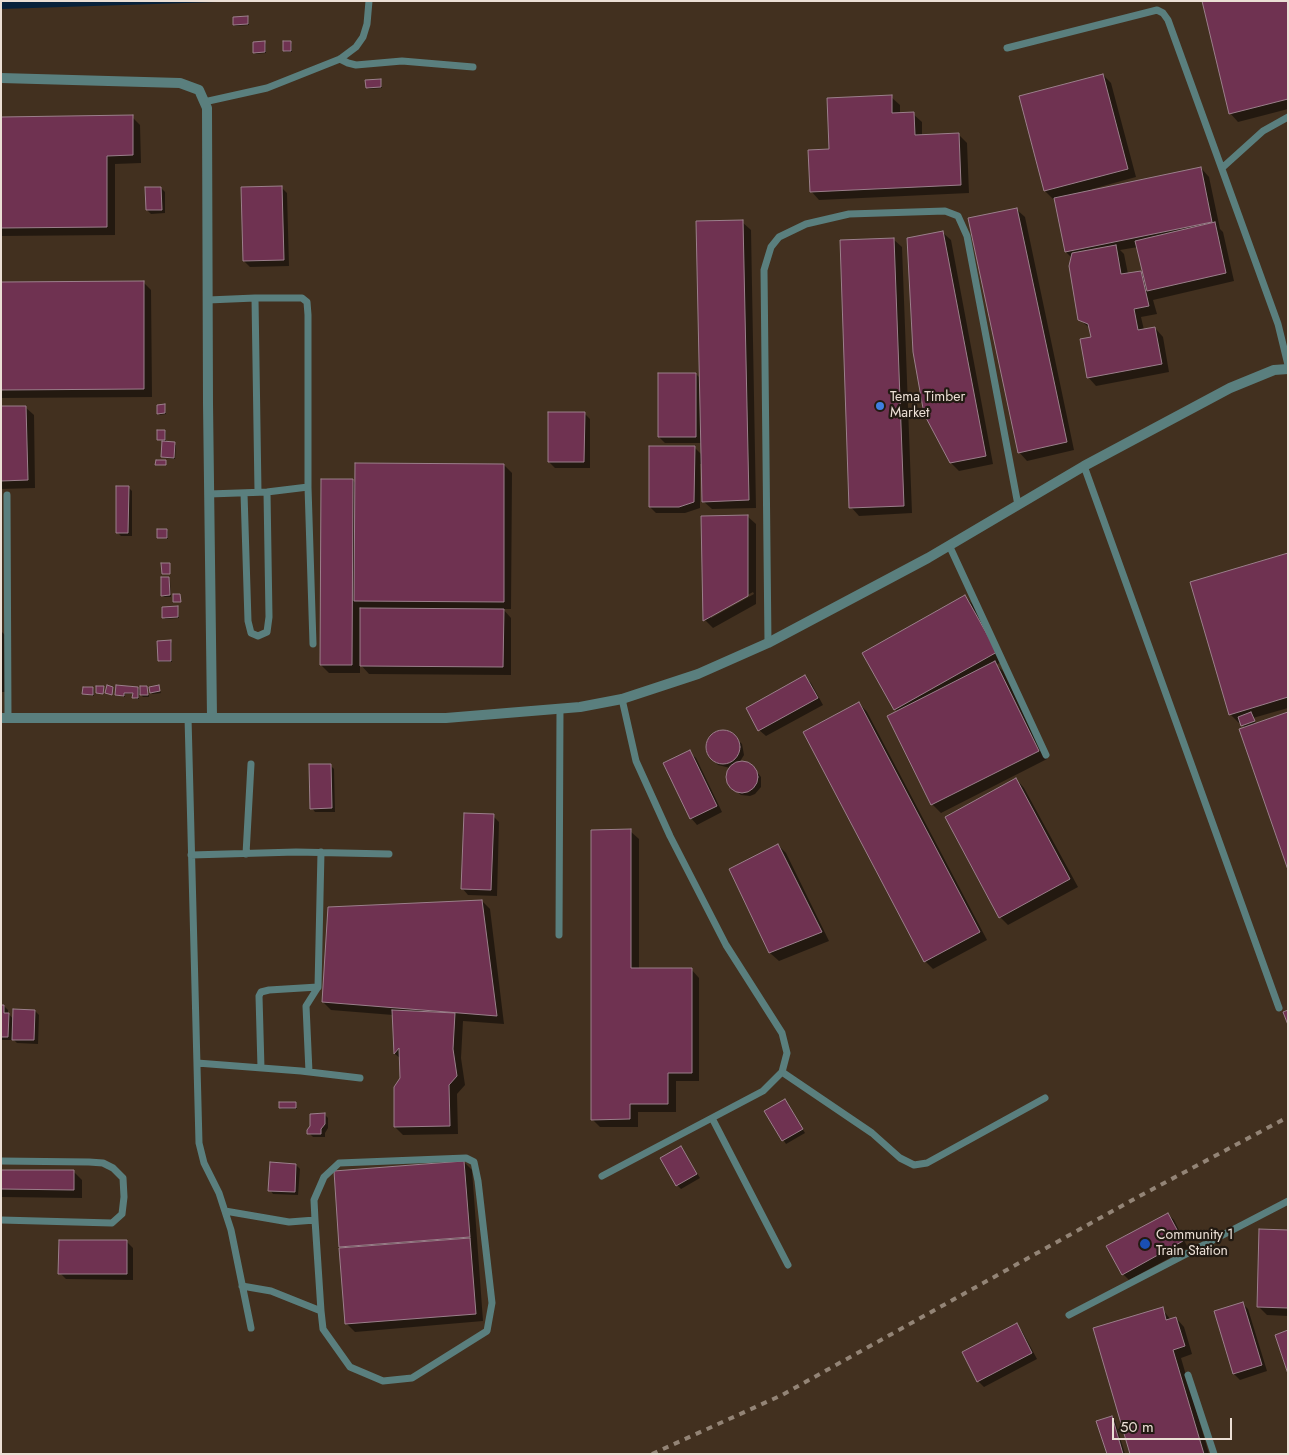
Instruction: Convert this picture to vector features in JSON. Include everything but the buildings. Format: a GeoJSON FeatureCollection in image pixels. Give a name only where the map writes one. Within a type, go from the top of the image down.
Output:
{"type":"FeatureCollection","features":[{"type":"Feature","properties":{"kind":"street"},"geometry":{"type":"LineString","coordinates":[[1,78],[180,83],[199,90],[207,108],[212,717]]}},
{"type":"Feature","properties":{"kind":"street"},"geometry":{"type":"LineString","coordinates":[[5,718],[446,718],[580,707],[622,699],[698,674],[768,643],[949,545],[1084,466],[1230,388],[1274,370],[1288,367]]}},
{"type":"Feature","properties":{"kind":"lane"},"geometry":{"type":"LineString","coordinates":[[204,102],[267,88],[340,59],[356,47],[363,37],[367,24],[369,2]]}},
{"type":"Feature","properties":{"kind":"lane"},"geometry":{"type":"LineString","coordinates":[[1007,48],[1157,10],[1163,13],[1168,20],[1278,324],[1288,367]]}},
{"type":"Feature","properties":{"kind":"lane"},"geometry":{"type":"LineString","coordinates":[[340,59],[356,65],[402,61],[473,67]]}},
{"type":"Feature","properties":{"kind":"lane"},"geometry":{"type":"LineString","coordinates":[[1222,168],[1263,131],[1288,118]]}},
{"type":"Feature","properties":{"kind":"lane"},"geometry":{"type":"LineString","coordinates":[[768,643],[764,270],[771,247],[779,237],[806,224],[849,214],[945,211],[958,216],[967,236],[1018,505]]}},
{"type":"Feature","properties":{"kind":"lane"},"geometry":{"type":"LineString","coordinates":[[255,298],[258,492]]}},
{"type":"Feature","properties":{"kind":"lane"},"geometry":{"type":"LineString","coordinates":[[208,300],[302,298],[307,302],[308,487],[313,644]]}},
{"type":"Feature","properties":{"kind":"lane"},"geometry":{"type":"LineString","coordinates":[[1084,466],[1279,1008]]}},
{"type":"Feature","properties":{"kind":"lane"},"geometry":{"type":"LineString","coordinates":[[209,494],[267,492],[308,487]]}},
{"type":"Feature","properties":{"kind":"lane"},"geometry":{"type":"LineString","coordinates":[[244,493],[248,620],[251,632],[258,636],[267,632],[270,616],[267,492]]}},
{"type":"Feature","properties":{"kind":"lane"},"geometry":{"type":"LineString","coordinates":[[5,718],[7,494]]}},
{"type":"Feature","properties":{"kind":"lane"},"geometry":{"type":"LineString","coordinates":[[949,545],[1046,756]]}},
{"type":"Feature","properties":{"kind":"lane"},"geometry":{"type":"LineString","coordinates":[[602,1176],[763,1091],[782,1072],[786,1053],[782,1033],[726,945],[670,836],[636,761],[622,699]]}},
{"type":"Feature","properties":{"kind":"lane"},"geometry":{"type":"LineString","coordinates":[[558,935],[560,708]]}},
{"type":"Feature","properties":{"kind":"lane"},"geometry":{"type":"LineString","coordinates":[[188,717],[199,1143],[204,1163],[219,1193],[232,1230],[251,1328]]}},
{"type":"Feature","properties":{"kind":"lane"},"geometry":{"type":"LineString","coordinates":[[246,854],[251,764]]}},
{"type":"Feature","properties":{"kind":"lane"},"geometry":{"type":"LineString","coordinates":[[191,855],[321,852],[389,854]]}},
{"type":"Feature","properties":{"kind":"lane"},"geometry":{"type":"LineString","coordinates":[[309,1072],[306,1006],[318,987],[321,852]]}},
{"type":"Feature","properties":{"kind":"lane"},"geometry":{"type":"LineString","coordinates":[[261,1068],[259,996],[262,992],[269,990],[318,987]]}},
{"type":"Feature","properties":{"kind":"lane"},"geometry":{"type":"LineString","coordinates":[[197,1063],[360,1078]]}},
{"type":"Feature","properties":{"kind":"lane"},"geometry":{"type":"LineString","coordinates":[[782,1072],[872,1133],[900,1158],[914,1164],[927,1163],[1045,1098]]}},
{"type":"Feature","properties":{"kind":"lane"},"geometry":{"type":"LineString","coordinates":[[712,1118],[788,1265]]}},
{"type":"Feature","properties":{"kind":"lane"},"geometry":{"type":"LineString","coordinates":[[466,1158],[474,1162],[478,1181],[492,1303],[487,1331],[412,1378],[383,1381],[350,1367],[323,1329],[321,1311],[314,1200],[324,1177],[339,1163],[466,1158]]}},
{"type":"Feature","properties":{"kind":"lane"},"geometry":{"type":"LineString","coordinates":[[1,1161],[103,1163],[124,1178],[122,1214],[112,1223],[1,1220]]}},
{"type":"Feature","properties":{"kind":"lane"},"geometry":{"type":"LineString","coordinates":[[1069,1315],[1288,1201]]}},
{"type":"Feature","properties":{"kind":"lane"},"geometry":{"type":"LineString","coordinates":[[225,1211],[289,1222],[315,1220]]}},
{"type":"Feature","properties":{"kind":"lane"},"geometry":{"type":"LineString","coordinates":[[242,1286],[271,1291],[321,1311]]}},
{"type":"Feature","properties":{"kind":"lane"},"geometry":{"type":"LineString","coordinates":[[1188,1374],[1214,1454]]}},
{"type":"Feature","properties":{"kind":"water"},"geometry":{"type":"Polygon","coordinates":[[[1,1],[247,1],[1,9],[1,1]]]}},
{"type":"Feature","properties":{"kind":"railway"},"geometry":{"type":"LineString","coordinates":[[652,1454],[782,1395],[1136,1198],[1288,1117]]}},
{"type":"Feature","properties":{"kind":"place","name":"Tema Timber Market"},"geometry":{"type":"Point","coordinates":[880,406]}},
{"type":"Feature","properties":{"kind":"place","name":"Community 1 Train Station"},"geometry":{"type":"Point","coordinates":[1145,1244]}}]}
